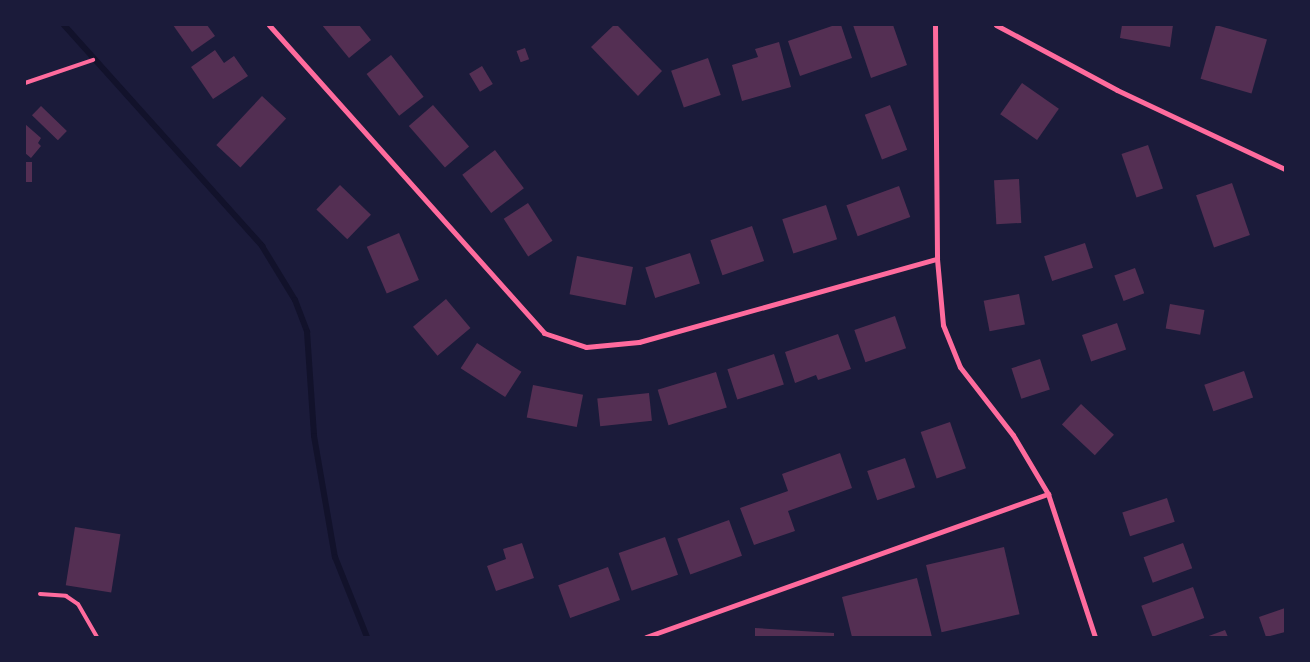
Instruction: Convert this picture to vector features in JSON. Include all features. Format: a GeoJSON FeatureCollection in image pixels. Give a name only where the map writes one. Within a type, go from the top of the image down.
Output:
{"type":"FeatureCollection","features":[{"type":"Feature","properties":{"kind":"street"},"geometry":{"type":"LineString","coordinates":[[269,25],[544,333],[586,348],[639,342],[937,260]]}},
{"type":"Feature","properties":{"kind":"street"},"geometry":{"type":"LineString","coordinates":[[934,25],[937,260],[943,325],[960,367],[1013,435],[1048,494],[1095,637]]}},
{"type":"Feature","properties":{"kind":"street"},"geometry":{"type":"LineString","coordinates":[[996,25],[1117,90],[1285,169]]}},
{"type":"Feature","properties":{"kind":"street"},"geometry":{"type":"LineString","coordinates":[[646,637],[1048,494]]}},
{"type":"Feature","properties":{"kind":"lane"},"geometry":{"type":"LineString","coordinates":[[25,83],[93,60]]}},
{"type":"Feature","properties":{"kind":"lane"},"geometry":{"type":"LineString","coordinates":[[40,594],[66,596],[78,604],[97,637]]}},
{"type":"Feature","properties":{"kind":"building"},"geometry":{"type":"Polygon","coordinates":[[[173,25],[207,25],[215,36],[192,52],[173,25]]]}},
{"type":"Feature","properties":{"kind":"building"},"geometry":{"type":"Polygon","coordinates":[[[322,25],[359,25],[371,40],[349,58],[322,25]]]}},
{"type":"Feature","properties":{"kind":"building"},"geometry":{"type":"Polygon","coordinates":[[[614,25],[617,25],[662,71],[638,96],[591,47],[614,25]]]}},
{"type":"Feature","properties":{"kind":"building"},"geometry":{"type":"Polygon","coordinates":[[[835,25],[841,25],[852,58],[800,76],[788,41],[835,25]]]}},
{"type":"Feature","properties":{"kind":"building"},"geometry":{"type":"Polygon","coordinates":[[[853,25],[893,25],[907,65],[871,78],[853,25]]]}},
{"type":"Feature","properties":{"kind":"building"},"geometry":{"type":"Polygon","coordinates":[[[1122,25],[1173,25],[1170,47],[1120,38],[1122,25]]]}},
{"type":"Feature","properties":{"kind":"building"},"geometry":{"type":"Polygon","coordinates":[[[1216,25],[1267,40],[1252,93],[1201,79],[1216,25]]]}},
{"type":"Feature","properties":{"kind":"building"},"geometry":{"type":"Polygon","coordinates":[[[779,42],[791,87],[742,101],[732,65],[758,57],[755,49],[779,42]]]}},
{"type":"Feature","properties":{"kind":"building"},"geometry":{"type":"Polygon","coordinates":[[[525,48],[529,59],[521,62],[517,51],[525,48]]]}},
{"type":"Feature","properties":{"kind":"building"},"geometry":{"type":"Polygon","coordinates":[[[215,50],[224,63],[234,56],[248,76],[213,99],[191,67],[215,50]]]}},
{"type":"Feature","properties":{"kind":"building"},"geometry":{"type":"Polygon","coordinates":[[[391,55],[424,97],[399,116],[367,74],[391,55]]]}},
{"type":"Feature","properties":{"kind":"building"},"geometry":{"type":"Polygon","coordinates":[[[708,58],[721,95],[684,108],[671,71],[708,58]]]}},
{"type":"Feature","properties":{"kind":"building"},"geometry":{"type":"Polygon","coordinates":[[[482,66],[493,84],[480,92],[469,74],[482,66]]]}},
{"type":"Feature","properties":{"kind":"building"},"geometry":{"type":"Polygon","coordinates":[[[1022,83],[1059,109],[1037,140],[1000,114],[1022,83]]]}},
{"type":"Feature","properties":{"kind":"building"},"geometry":{"type":"Polygon","coordinates":[[[262,96],[286,119],[240,168],[216,145],[262,96]]]}},
{"type":"Feature","properties":{"kind":"building"},"geometry":{"type":"Polygon","coordinates":[[[433,105],[469,147],[445,168],[409,126],[433,105]]]}},
{"type":"Feature","properties":{"kind":"building"},"geometry":{"type":"Polygon","coordinates":[[[890,105],[907,150],[882,159],[865,115],[890,105]]]}},
{"type":"Feature","properties":{"kind":"building"},"geometry":{"type":"Polygon","coordinates":[[[41,106],[67,131],[58,140],[32,115],[41,106]]]}},
{"type":"Feature","properties":{"kind":"building"},"geometry":{"type":"Polygon","coordinates":[[[25,124],[41,138],[38,143],[41,146],[31,158],[25,153],[25,124]]]}},
{"type":"Feature","properties":{"kind":"building"},"geometry":{"type":"Polygon","coordinates":[[[1148,145],[1163,188],[1137,198],[1122,154],[1148,145]]]}},
{"type":"Feature","properties":{"kind":"building"},"geometry":{"type":"Polygon","coordinates":[[[495,150],[524,188],[491,213],[462,175],[495,150]]]}},
{"type":"Feature","properties":{"kind":"building"},"geometry":{"type":"Polygon","coordinates":[[[25,162],[32,162],[32,182],[25,182],[25,162]]]}},
{"type":"Feature","properties":{"kind":"building"},"geometry":{"type":"Polygon","coordinates":[[[1019,179],[1021,223],[996,224],[994,180],[1019,179]]]}},
{"type":"Feature","properties":{"kind":"building"},"geometry":{"type":"Polygon","coordinates":[[[1232,183],[1250,235],[1214,247],[1196,195],[1232,183]]]}},
{"type":"Feature","properties":{"kind":"building"},"geometry":{"type":"Polygon","coordinates":[[[340,185],[371,215],[347,239],[316,209],[340,185]]]}},
{"type":"Feature","properties":{"kind":"building"},"geometry":{"type":"Polygon","coordinates":[[[899,186],[910,217],[858,236],[846,205],[899,186]]]}},
{"type":"Feature","properties":{"kind":"building"},"geometry":{"type":"Polygon","coordinates":[[[528,203],[553,241],[528,257],[504,219],[528,203]]]}},
{"type":"Feature","properties":{"kind":"building"},"geometry":{"type":"Polygon","coordinates":[[[826,205],[837,239],[793,253],[782,219],[826,205]]]}},
{"type":"Feature","properties":{"kind":"building"},"geometry":{"type":"Polygon","coordinates":[[[752,226],[764,261],[722,275],[710,240],[752,226]]]}},
{"type":"Feature","properties":{"kind":"building"},"geometry":{"type":"Polygon","coordinates":[[[399,233],[419,280],[387,294],[367,247],[399,233]]]}},
{"type":"Feature","properties":{"kind":"building"},"geometry":{"type":"Polygon","coordinates":[[[1085,243],[1093,268],[1052,281],[1044,256],[1085,243]]]}},
{"type":"Feature","properties":{"kind":"building"},"geometry":{"type":"Polygon","coordinates":[[[690,253],[700,283],[655,298],[645,268],[690,253]]]}},
{"type":"Feature","properties":{"kind":"building"},"geometry":{"type":"Polygon","coordinates":[[[577,256],[633,267],[626,305],[570,294],[577,256]]]}},
{"type":"Feature","properties":{"kind":"building"},"geometry":{"type":"Polygon","coordinates":[[[1135,268],[1144,293],[1124,301],[1114,276],[1135,268]]]}},
{"type":"Feature","properties":{"kind":"building"},"geometry":{"type":"Polygon","coordinates":[[[1019,294],[1025,324],[990,331],[984,301],[1019,294]]]}},
{"type":"Feature","properties":{"kind":"building"},"geometry":{"type":"Polygon","coordinates":[[[446,299],[470,328],[437,356],[413,327],[446,299]]]}},
{"type":"Feature","properties":{"kind":"building"},"geometry":{"type":"Polygon","coordinates":[[[1170,304],[1204,310],[1200,335],[1166,329],[1170,304]]]}},
{"type":"Feature","properties":{"kind":"building"},"geometry":{"type":"Polygon","coordinates":[[[895,316],[906,348],[865,362],[854,330],[895,316]]]}},
{"type":"Feature","properties":{"kind":"building"},"geometry":{"type":"Polygon","coordinates":[[[1117,323],[1126,349],[1091,362],[1082,335],[1117,323]]]}},
{"type":"Feature","properties":{"kind":"building"},"geometry":{"type":"Polygon","coordinates":[[[838,334],[851,369],[818,380],[816,375],[795,383],[785,352],[838,334]]]}},
{"type":"Feature","properties":{"kind":"building"},"geometry":{"type":"Polygon","coordinates":[[[477,343],[521,372],[505,397],[461,368],[477,343]]]}},
{"type":"Feature","properties":{"kind":"building"},"geometry":{"type":"Polygon","coordinates":[[[774,354],[784,384],[737,400],[727,369],[774,354]]]}},
{"type":"Feature","properties":{"kind":"building"},"geometry":{"type":"Polygon","coordinates":[[[1040,359],[1050,389],[1021,399],[1011,368],[1040,359]]]}},
{"type":"Feature","properties":{"kind":"building"},"geometry":{"type":"Polygon","coordinates":[[[1244,371],[1253,397],[1213,411],[1204,385],[1244,371]]]}},
{"type":"Feature","properties":{"kind":"building"},"geometry":{"type":"Polygon","coordinates":[[[716,372],[727,407],[668,425],[658,390],[716,372]]]}},
{"type":"Feature","properties":{"kind":"building"},"geometry":{"type":"Polygon","coordinates":[[[533,385],[583,395],[577,427],[527,417],[533,385]]]}},
{"type":"Feature","properties":{"kind":"building"},"geometry":{"type":"Polygon","coordinates":[[[649,393],[652,421],[600,426],[597,398],[649,393]]]}},
{"type":"Feature","properties":{"kind":"building"},"geometry":{"type":"Polygon","coordinates":[[[1081,404],[1114,435],[1095,455],[1062,424],[1081,404]]]}},
{"type":"Feature","properties":{"kind":"building"},"geometry":{"type":"Polygon","coordinates":[[[950,422],[966,468],[937,478],[921,432],[950,422]]]}},
{"type":"Feature","properties":{"kind":"building"},"geometry":{"type":"Polygon","coordinates":[[[840,453],[852,488],[788,511],[795,531],[754,545],[740,508],[788,491],[782,474],[840,453]]]}},
{"type":"Feature","properties":{"kind":"building"},"geometry":{"type":"Polygon","coordinates":[[[905,458],[915,487],[877,500],[867,471],[905,458]]]}},
{"type":"Feature","properties":{"kind":"building"},"geometry":{"type":"Polygon","coordinates":[[[1167,498],[1175,522],[1130,536],[1122,513],[1167,498]]]}},
{"type":"Feature","properties":{"kind":"building"},"geometry":{"type":"Polygon","coordinates":[[[729,520],[742,556],[690,575],[677,539],[729,520]]]}},
{"type":"Feature","properties":{"kind":"building"},"geometry":{"type":"Polygon","coordinates":[[[75,527],[120,534],[111,592],[66,585],[75,527]]]}},
{"type":"Feature","properties":{"kind":"building"},"geometry":{"type":"Polygon","coordinates":[[[665,537],[678,575],[632,591],[619,553],[665,537]]]}},
{"type":"Feature","properties":{"kind":"building"},"geometry":{"type":"Polygon","coordinates":[[[522,543],[534,578],[496,591],[487,566],[506,559],[503,549],[522,543]]]}},
{"type":"Feature","properties":{"kind":"building"},"geometry":{"type":"Polygon","coordinates":[[[1183,543],[1192,568],[1153,583],[1144,557],[1183,543]]]}},
{"type":"Feature","properties":{"kind":"building"},"geometry":{"type":"Polygon","coordinates":[[[1004,547],[1020,614],[942,632],[926,565],[1004,547]]]}},
{"type":"Feature","properties":{"kind":"building"},"geometry":{"type":"Polygon","coordinates":[[[608,567],[620,600],[570,618],[558,585],[608,567]]]}},
{"type":"Feature","properties":{"kind":"building"},"geometry":{"type":"Polygon","coordinates":[[[917,578],[932,637],[852,637],[842,597],[917,578]]]}},
{"type":"Feature","properties":{"kind":"building"},"geometry":{"type":"Polygon","coordinates":[[[1193,587],[1204,618],[1153,637],[1141,606],[1193,587]]]}},
{"type":"Feature","properties":{"kind":"building"},"geometry":{"type":"Polygon","coordinates":[[[1285,608],[1285,632],[1266,637],[1259,617],[1285,608]]]}},
{"type":"Feature","properties":{"kind":"building"},"geometry":{"type":"Polygon","coordinates":[[[755,628],[834,633],[834,637],[755,637],[755,628]]]}},
{"type":"Feature","properties":{"kind":"building"},"geometry":{"type":"Polygon","coordinates":[[[1225,630],[1228,637],[1206,637],[1225,630]]]}},
{"type":"Feature","properties":{"kind":"waterway"},"geometry":{"type":"LineString","coordinates":[[64,25],[262,246],[295,300],[307,332],[314,436],[335,557],[367,637]]}}]}
